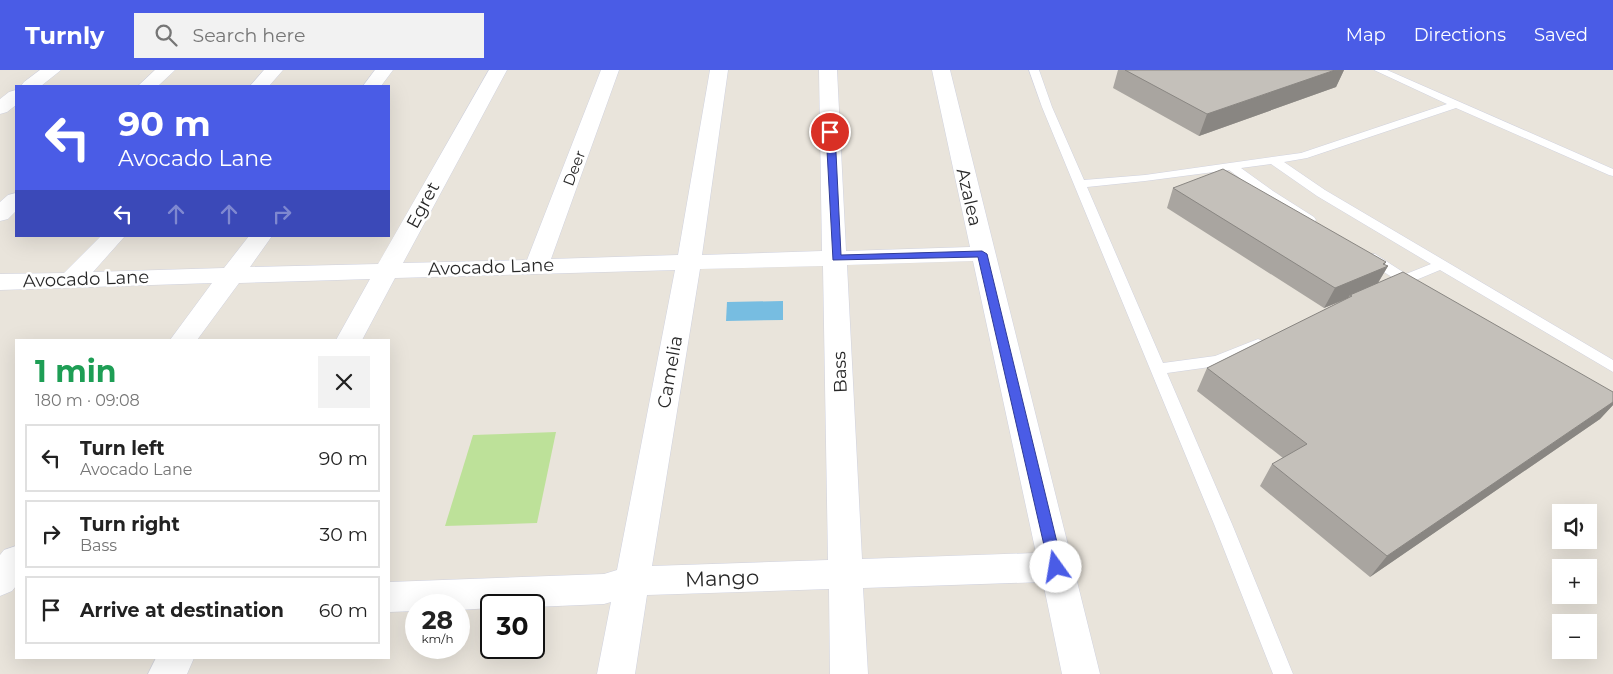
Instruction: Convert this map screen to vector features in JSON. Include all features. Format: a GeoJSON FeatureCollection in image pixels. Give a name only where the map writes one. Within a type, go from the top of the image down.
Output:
{"type":"FeatureCollection","features":[{"type":"Feature","properties":{"kind":"street"},"geometry":{"type":"LineString","coordinates":[[31,85],[52,70]]}},
{"type":"Feature","properties":{"kind":"street"},"geometry":{"type":"LineString","coordinates":[[148,85],[166,70]]}},
{"type":"Feature","properties":{"kind":"street"},"geometry":{"type":"LineString","coordinates":[[260,85],[274,70]]}},
{"type":"Feature","properties":{"kind":"street"},"geometry":{"type":"LineString","coordinates":[[373,85],[384,70]]}},
{"type":"Feature","properties":{"kind":"street","name":"Egret"},"geometry":{"type":"LineString","coordinates":[[350,339],[457,141],[498,70]]}},
{"type":"Feature","properties":{"kind":"street","name":"Deer"},"geometry":{"type":"LineString","coordinates":[[537,265],[610,70]]}},
{"type":"Feature","properties":{"kind":"street","name":"Camelia"},"geometry":{"type":"LineString","coordinates":[[616,674],[689,262],[719,70]]}},
{"type":"Feature","properties":{"kind":"street","name":"Bass"},"geometry":{"type":"LineString","coordinates":[[828,70],[849,674]]}},
{"type":"Feature","properties":{"kind":"street","name":"Azalea"},"geometry":{"type":"LineString","coordinates":[[941,70],[982,254],[1081,674]]}},
{"type":"Feature","properties":{"kind":"street"},"geometry":{"type":"LineString","coordinates":[[0,108],[15,97]]}},
{"type":"Feature","properties":{"kind":"street"},"geometry":{"type":"LineString","coordinates":[[0,214],[15,201]]}},
{"type":"Feature","properties":{"kind":"street"},"geometry":{"type":"LineString","coordinates":[[72,280],[113,237]]}},
{"type":"Feature","properties":{"kind":"street"},"geometry":{"type":"LineString","coordinates":[[184,339],[260,237]]}},
{"type":"Feature","properties":{"kind":"street","name":"Avocado Lane"},"geometry":{"type":"LineString","coordinates":[[0,282],[537,265],[982,254]]}},
{"type":"Feature","properties":{"kind":"street"},"geometry":{"type":"LineString","coordinates":[[0,581],[15,561]]}},
{"type":"Feature","properties":{"kind":"street","name":"Mango"},"geometry":{"type":"LineString","coordinates":[[390,598],[604,589],[633,581],[1056,567]]}},
{"type":"Feature","properties":{"kind":"street"},"geometry":{"type":"LineString","coordinates":[[168,674],[176,659]]}},
{"type":"Feature","properties":{"kind":"lane"},"geometry":{"type":"LineString","coordinates":[[1034,70],[1223,524],[1283,674]]}},
{"type":"Feature","properties":{"kind":"lane"},"geometry":{"type":"LineString","coordinates":[[1379,70],[1613,172]]}},
{"type":"Feature","properties":{"kind":"lane"},"geometry":{"type":"LineString","coordinates":[[1080,184],[1303,156],[1431,111],[1457,104]]}},
{"type":"Feature","properties":{"kind":"lane"},"geometry":{"type":"LineString","coordinates":[[1273,160],[1321,193],[1613,367]]}},
{"type":"Feature","properties":{"kind":"lane"},"geometry":{"type":"LineString","coordinates":[[1231,166],[1269,194],[1325,229]]}},
{"type":"Feature","properties":{"kind":"lane"},"geometry":{"type":"LineString","coordinates":[[1357,250],[1422,290]]}},
{"type":"Feature","properties":{"kind":"lane"},"geometry":{"type":"LineString","coordinates":[[1390,287],[1442,264]]}},
{"type":"Feature","properties":{"kind":"lane"},"geometry":{"type":"LineString","coordinates":[[1158,368],[1217,361],[1270,339]]}},
{"type":"Feature","properties":{"kind":"green space"},"geometry":{"type":"Polygon","coordinates":[[[556,432],[537,523],[445,526],[473,435],[556,432]]]}},
{"type":"Feature","properties":{"kind":"water"},"geometry":{"type":"Polygon","coordinates":[[[783,301],[783,320],[726,321],[727,302],[783,301]]]}},
{"type":"Feature","properties":{"kind":"building"},"geometry":{"type":"Polygon","coordinates":[[[1125,70],[1335,70],[1207,114],[1125,70]]]}},
{"type":"Feature","properties":{"kind":"building"},"geometry":{"type":"Polygon","coordinates":[[[1223,169],[1386,262],[1383,264],[1388,266],[1335,288],[1173,188],[1223,169]]]}},
{"type":"Feature","properties":{"kind":"building"},"geometry":{"type":"Polygon","coordinates":[[[1403,272],[1613,392],[1613,402],[1387,556],[1272,464],[1307,444],[1207,368],[1352,296],[1350,295],[1403,272]]]}},
{"type":"Feature","properties":{"kind":"route"},"geometry":{"type":"LineString","coordinates":[[830,132],[836,258],[982,254],[1056,567]]}}]}
